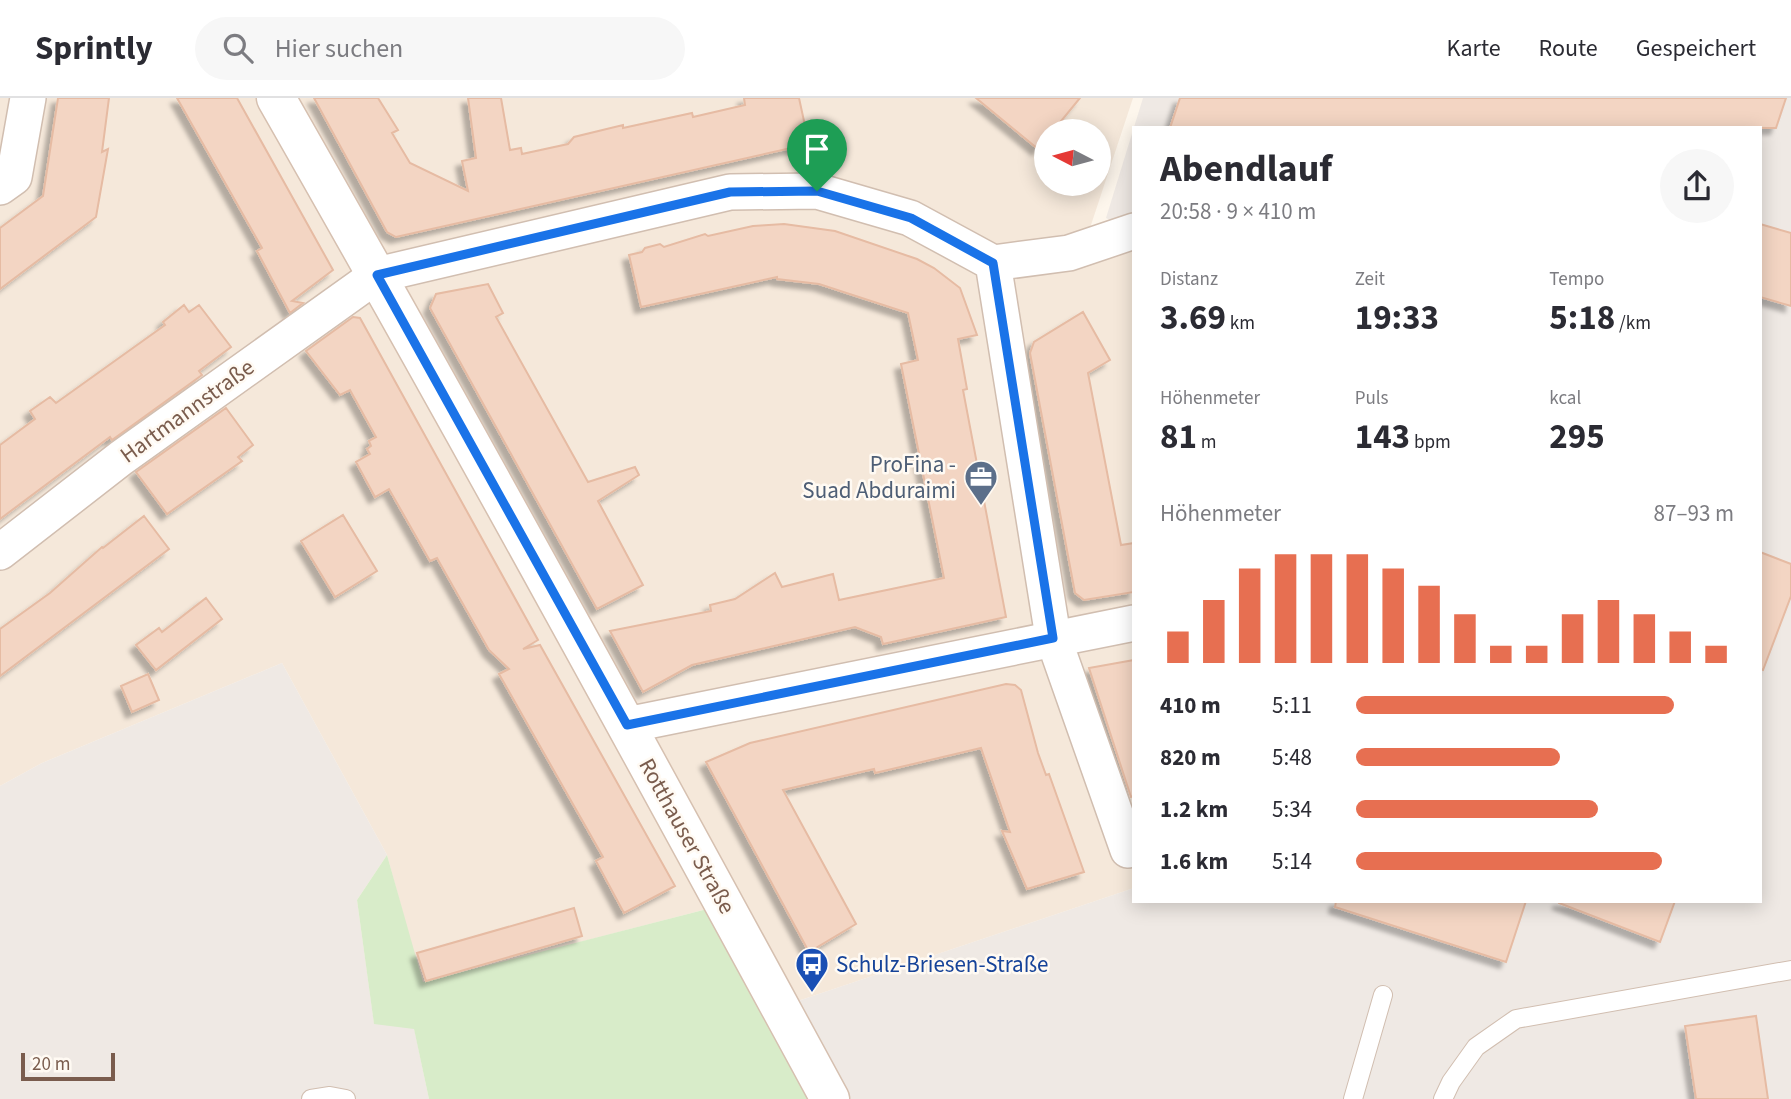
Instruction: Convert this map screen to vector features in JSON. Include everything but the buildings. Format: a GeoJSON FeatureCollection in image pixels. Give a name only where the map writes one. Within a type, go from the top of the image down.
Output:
{"type":"FeatureCollection","features":[{"type":"Feature","properties":{"kind":"main road","name":"Rotthauser Straße"},"geometry":{"type":"LineString","coordinates":[[276,98],[627,725],[830,1099]]}},
{"type":"Feature","properties":{"kind":"street"},"geometry":{"type":"LineString","coordinates":[[0,187],[14,177],[28,98]]}},
{"type":"Feature","properties":{"kind":"street"},"geometry":{"type":"LineString","coordinates":[[377,275],[730,192],[817,191],[911,218],[993,263],[1069,253],[1132,232]]}},
{"type":"Feature","properties":{"kind":"street"},"geometry":{"type":"LineString","coordinates":[[993,263],[1053,638],[1128,850]]}},
{"type":"Feature","properties":{"kind":"street","name":"Hartmannstraße"},"geometry":{"type":"LineString","coordinates":[[0,552],[121,458],[377,275]]}},
{"type":"Feature","properties":{"kind":"street"},"geometry":{"type":"LineString","coordinates":[[627,725],[1132,623]]}},
{"type":"Feature","properties":{"kind":"lane"},"geometry":{"type":"LineString","coordinates":[[1443,1099],[1475,1047],[1516,1019],[1791,970]]}},
{"type":"Feature","properties":{"kind":"lane"},"geometry":{"type":"LineString","coordinates":[[1353,1099],[1383,995]]}},
{"type":"Feature","properties":{"kind":"lane"},"geometry":{"type":"LineString","coordinates":[[311,1099],[330,1096],[346,1099]]}},
{"type":"Feature","properties":{"kind":"shaded area"},"geometry":{"type":"Polygon","coordinates":[[[0,98],[1133,98],[1111,165],[1111,119],[1034,119],[1034,196],[1101,196],[1090,228],[1132,244],[1132,889],[786,1005],[730,903],[422,983],[387,855],[282,663],[42,763],[0,786],[0,98]]]}},
{"type":"Feature","properties":{"kind":"shaded area"},"geometry":{"type":"Polygon","coordinates":[[[1143,98],[1791,98],[1791,1099],[837,1099],[786,1005],[1132,889],[1132,903],[1762,903],[1762,126],[1134,126],[1143,98]]]}},
{"type":"Feature","properties":{"kind":"shaded area"},"geometry":{"type":"Polygon","coordinates":[[[1132,134],[1132,231],[1106,218],[1132,134]]]}},
{"type":"Feature","properties":{"kind":"shaded area"},"geometry":{"type":"Polygon","coordinates":[[[282,663],[387,855],[357,900],[374,1023],[414,1028],[429,1099],[0,1099],[0,786],[42,763],[282,663]]]}},
{"type":"Feature","properties":{"kind":"green space"},"geometry":{"type":"Polygon","coordinates":[[[387,855],[423,982],[715,907],[820,1099],[429,1099],[414,1029],[374,1024],[357,900],[387,855]]]}},
{"type":"Feature","properties":{"kind":"place","name":"ProFina - Suad Abduraimi"},"geometry":{"type":"Point","coordinates":[981,507]}},
{"type":"Feature","properties":{"kind":"place","name":"Schulz-Briesen-Straße"},"geometry":{"type":"Point","coordinates":[812,994]}},
{"type":"Feature","properties":{"kind":"route"},"geometry":{"type":"LineString","coordinates":[[817,191],[911,218],[993,263],[1053,638],[627,725],[377,275],[730,192],[817,191]]}}]}
